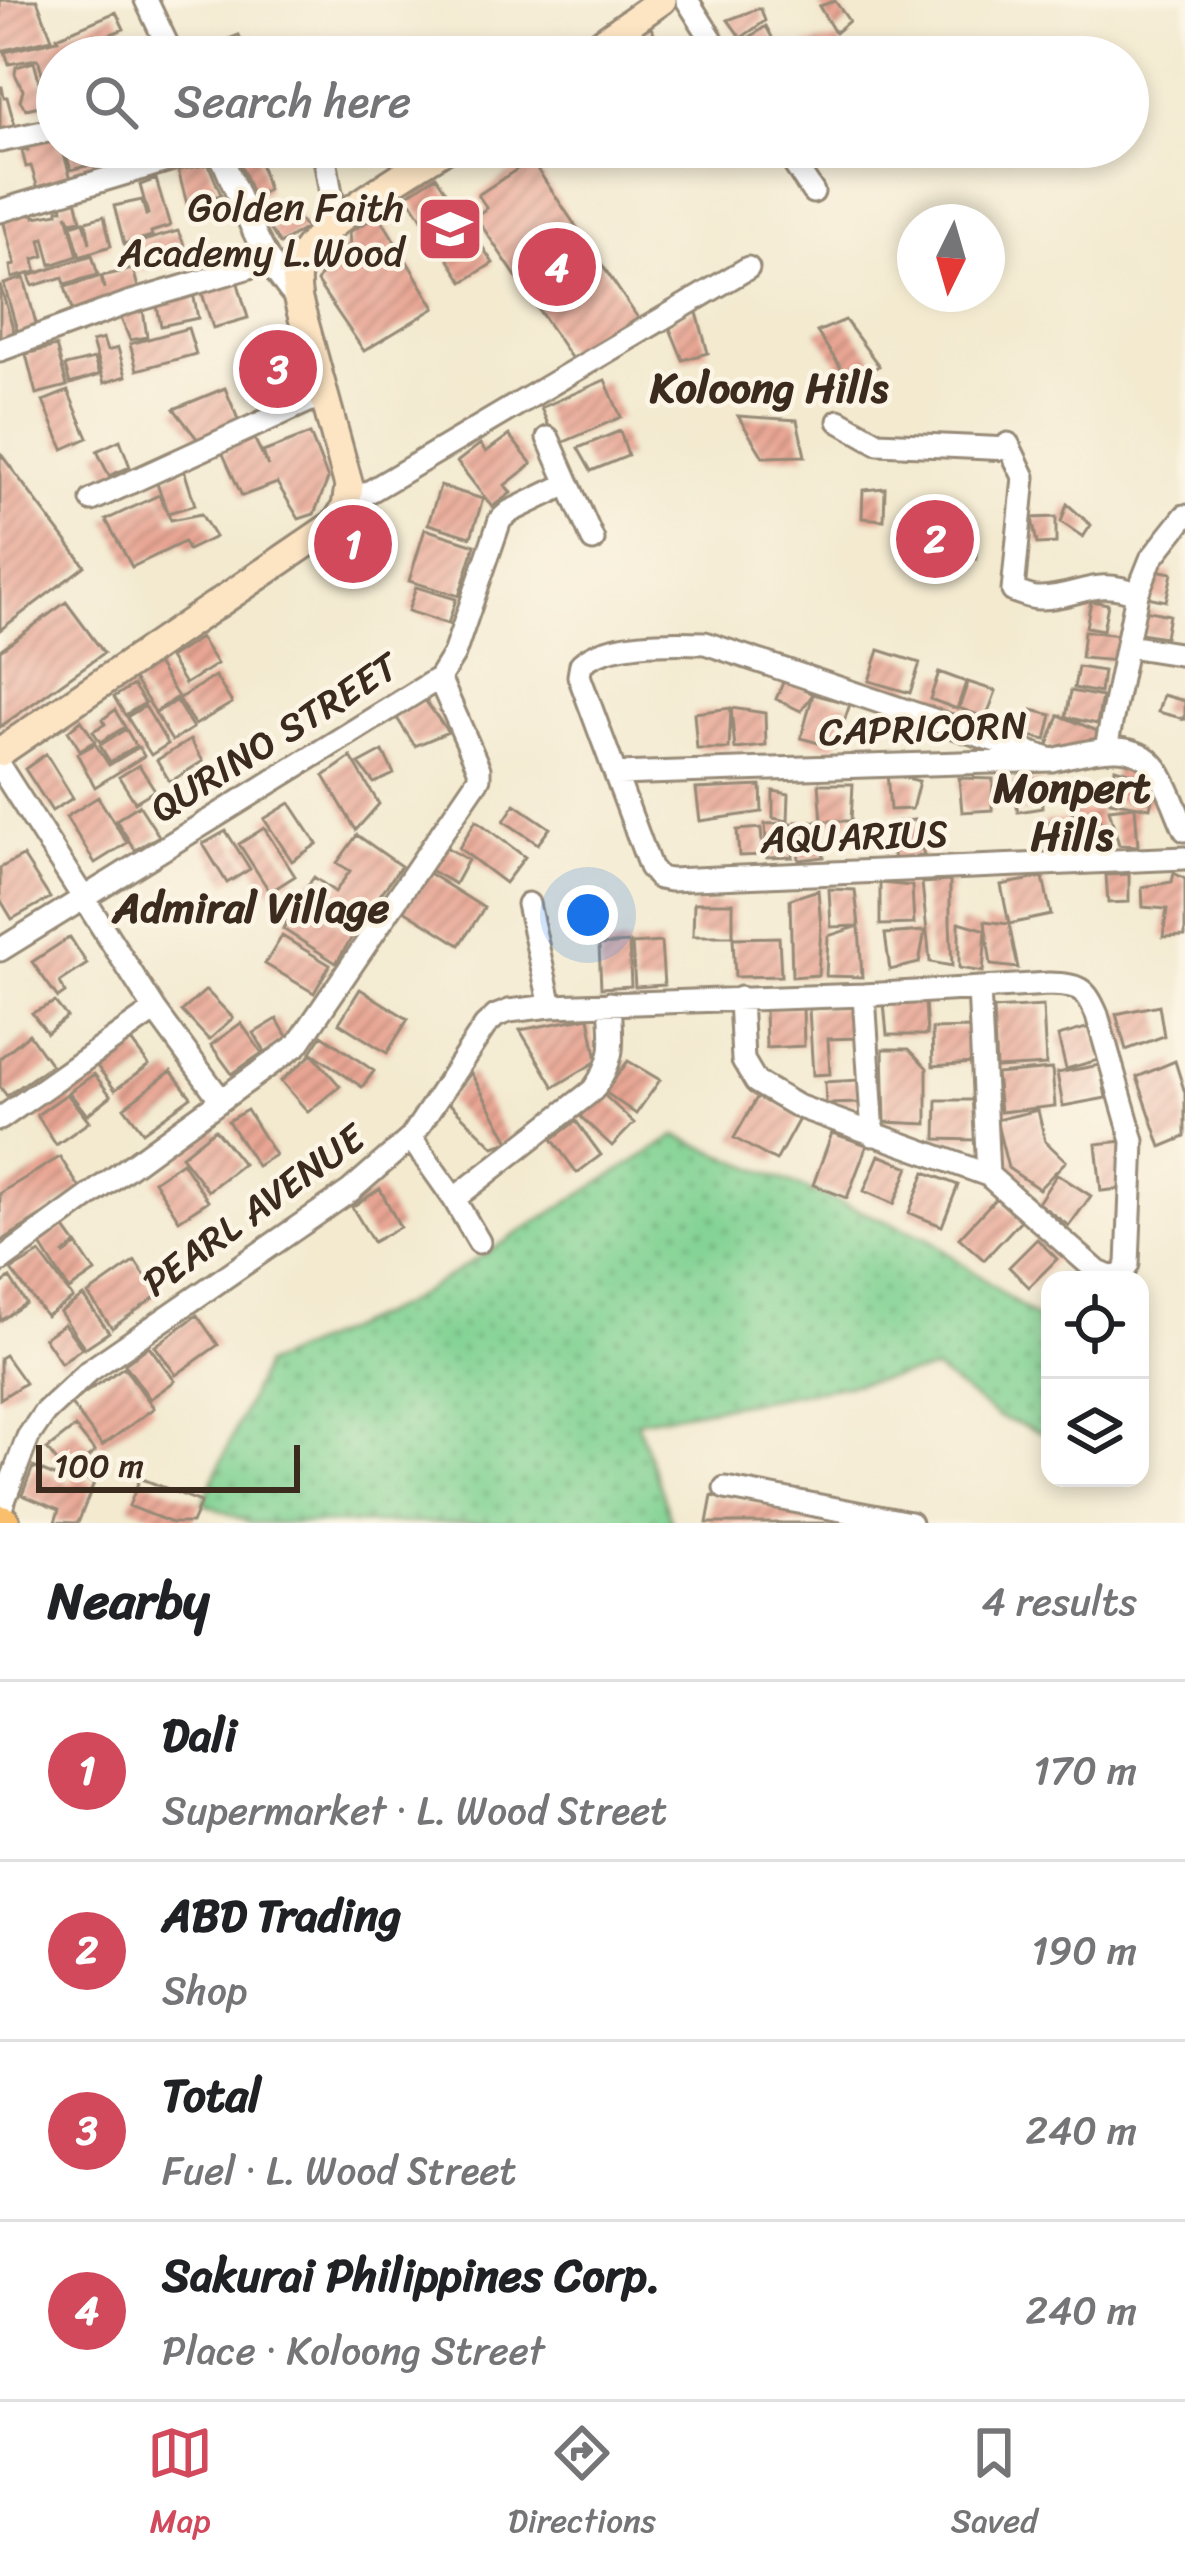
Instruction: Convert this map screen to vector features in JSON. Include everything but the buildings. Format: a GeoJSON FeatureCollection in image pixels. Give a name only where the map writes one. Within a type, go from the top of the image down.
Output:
{"type":"FeatureCollection","features":[{"type":"Feature","properties":{"kind":"main road"},"geometry":{"type":"LineString","coordinates":[[610,36],[662,0]]}},
{"type":"Feature","properties":{"kind":"main road"},"geometry":{"type":"LineString","coordinates":[[0,752],[336,523],[348,501],[349,486],[298,300],[296,277],[310,245],[417,168]]}},
{"type":"Feature","properties":{"kind":"street"},"geometry":{"type":"LineString","coordinates":[[146,0],[163,36]]}},
{"type":"Feature","properties":{"kind":"street"},"geometry":{"type":"LineString","coordinates":[[687,0],[710,36]]}},
{"type":"Feature","properties":{"kind":"street"},"geometry":{"type":"LineString","coordinates":[[0,141],[36,133]]}},
{"type":"Feature","properties":{"kind":"street"},"geometry":{"type":"LineString","coordinates":[[0,211],[143,168]]}},
{"type":"Feature","properties":{"kind":"street"},"geometry":{"type":"LineString","coordinates":[[227,168],[281,282],[298,300]]}},
{"type":"Feature","properties":{"kind":"street"},"geometry":{"type":"LineString","coordinates":[[326,168],[336,223]]}},
{"type":"Feature","properties":{"kind":"street"},"geometry":{"type":"LineString","coordinates":[[797,168],[813,192]]}},
{"type":"Feature","properties":{"kind":"street"},"geometry":{"type":"LineString","coordinates":[[0,350],[128,303],[270,261]]}},
{"type":"Feature","properties":{"kind":"street"},"geometry":{"type":"LineString","coordinates":[[348,501],[748,268]]}},
{"type":"Feature","properties":{"kind":"street"},"geometry":{"type":"LineString","coordinates":[[92,500],[324,394]]}},
{"type":"Feature","properties":{"kind":"street"},"geometry":{"type":"LineString","coordinates":[[839,421],[878,443],[1009,447],[1024,477],[1013,591],[1037,599],[1096,585],[1122,587],[1137,594]]}},
{"type":"Feature","properties":{"kind":"street"},"geometry":{"type":"LineString","coordinates":[[548,438],[593,540]]}},
{"type":"Feature","properties":{"kind":"street","name":"QURINO STREET"},"geometry":{"type":"LineString","coordinates":[[0,950],[439,678],[454,654],[500,520],[567,484]]}},
{"type":"Feature","properties":{"kind":"street"},"geometry":{"type":"LineString","coordinates":[[1185,516],[1151,559],[1137,594],[1106,748],[1139,753],[1156,767],[1185,830]]}},
{"type":"Feature","properties":{"kind":"street"},"geometry":{"type":"LineString","coordinates":[[616,774],[579,676],[581,664],[590,656],[652,641],[705,643],[1052,760]]}},
{"type":"Feature","properties":{"kind":"street"},"geometry":{"type":"LineString","coordinates":[[1128,646],[1185,655]]}},
{"type":"Feature","properties":{"kind":"street"},"geometry":{"type":"LineString","coordinates":[[0,1261],[298,1044],[479,778],[439,678]]}},
{"type":"Feature","properties":{"kind":"street","name":"CAPRICORN"},"geometry":{"type":"LineString","coordinates":[[616,774],[1052,760],[1106,748]]}},
{"type":"Feature","properties":{"kind":"street"},"geometry":{"type":"LineString","coordinates":[[0,767],[155,1010],[221,1100]]}},
{"type":"Feature","properties":{"kind":"street","name":"AQUARIUS"},"geometry":{"type":"LineString","coordinates":[[616,774],[650,867],[658,878],[670,880],[1185,858]]}},
{"type":"Feature","properties":{"kind":"street"},"geometry":{"type":"LineString","coordinates":[[529,904],[551,1006]]}},
{"type":"Feature","properties":{"kind":"street","name":"PEARL AVENUE"},"geometry":{"type":"LineString","coordinates":[[0,1511],[28,1437],[45,1412],[89,1371],[350,1191],[411,1138],[485,1026],[509,1011],[1075,985],[1089,996],[1097,1015],[1133,1141],[1128,1264],[1122,1275],[1098,1272],[988,1175]]}},
{"type":"Feature","properties":{"kind":"street"},"geometry":{"type":"LineString","coordinates":[[740,998],[743,1060],[756,1082],[797,1106],[988,1175],[979,988]]}},
{"type":"Feature","properties":{"kind":"street"},"geometry":{"type":"LineString","coordinates":[[864,995],[873,1135]]}},
{"type":"Feature","properties":{"kind":"street"},"geometry":{"type":"LineString","coordinates":[[454,1198],[593,1090],[612,1054],[610,1003]]}},
{"type":"Feature","properties":{"kind":"street"},"geometry":{"type":"LineString","coordinates":[[0,1119],[155,1010]]}},
{"type":"Feature","properties":{"kind":"street"},"geometry":{"type":"LineString","coordinates":[[411,1138],[478,1241]]}},
{"type":"Feature","properties":{"kind":"street"},"geometry":{"type":"LineString","coordinates":[[725,1488],[910,1523]]}},
{"type":"Feature","properties":{"kind":"green space"},"geometry":{"type":"Polygon","coordinates":[[[676,1136],[927,1238],[1041,1321],[1041,1433],[998,1417],[935,1370],[637,1421],[672,1523],[251,1523],[203,1503],[264,1365],[402,1305],[676,1136]]]}},
{"type":"Feature","properties":{"kind":"place","name":"Golden Faith Academy L.Wood"},"geometry":{"type":"Point","coordinates":[450,229]}},
{"type":"Feature","properties":{"kind":"place","name":"Sakurai Philippines Corp."},"geometry":{"type":"Point","coordinates":[557,267]}},
{"type":"Feature","properties":{"kind":"place","name":"Total"},"geometry":{"type":"Point","coordinates":[278,369]}},
{"type":"Feature","properties":{"kind":"place","name":"ABD Trading"},"geometry":{"type":"Point","coordinates":[935,539]}},
{"type":"Feature","properties":{"kind":"place","name":"Dali"},"geometry":{"type":"Point","coordinates":[353,544]}},
{"type":"Feature","properties":{"kind":"district","name":"Koloong Hills"},"geometry":{"type":"Point","coordinates":[769,388]}},
{"type":"Feature","properties":{"kind":"district","name":"Monpert Hills"},"geometry":{"type":"Point","coordinates":[1072,812]}},
{"type":"Feature","properties":{"kind":"district","name":"Admiral Village"},"geometry":{"type":"Point","coordinates":[251,908]}}]}
